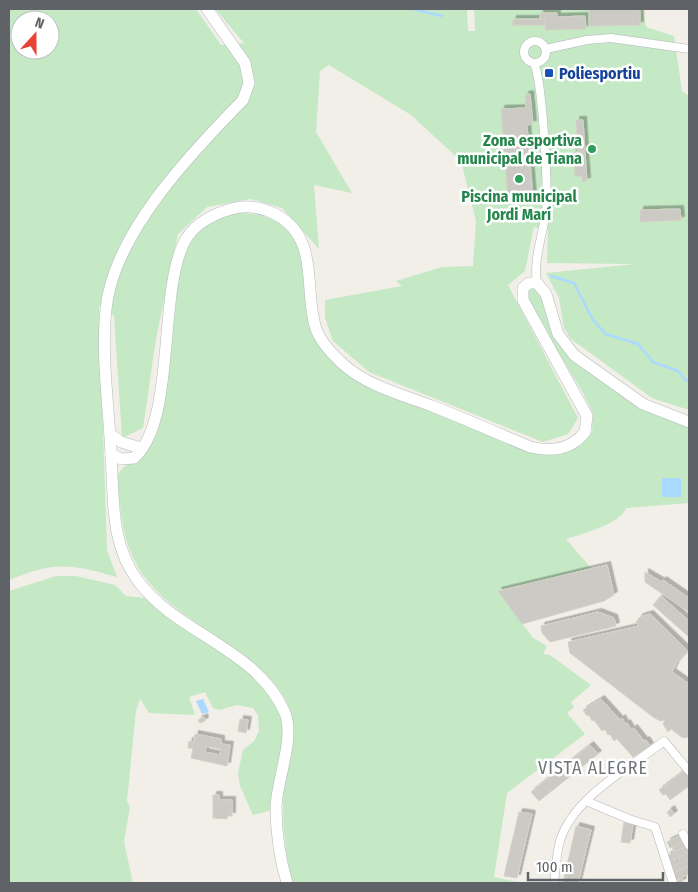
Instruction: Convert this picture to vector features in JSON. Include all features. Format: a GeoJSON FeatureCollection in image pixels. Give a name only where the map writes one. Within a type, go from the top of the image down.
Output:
{"type":"FeatureCollection","features":[{"type":"Feature","properties":{"kind":"street"},"geometry":{"type":"LineString","coordinates":[[207,9],[246,63],[249,83],[243,100],[163,187],[122,257],[109,290],[106,308],[106,380],[116,534],[121,553],[138,582],[156,602],[241,660],[261,678],[285,714],[288,737],[276,806],[277,832],[287,883]]}},
{"type":"Feature","properties":{"kind":"street"},"geometry":{"type":"LineString","coordinates":[[546,49],[587,40],[611,38],[689,49]]}},
{"type":"Feature","properties":{"kind":"street"},"geometry":{"type":"LineString","coordinates":[[546,49],[538,41],[526,44],[524,49],[524,57],[534,64],[540,93],[547,191],[545,219],[535,270],[537,283],[546,294],[558,334],[574,355],[643,404],[689,422]]}},
{"type":"Feature","properties":{"kind":"street"},"geometry":{"type":"LineString","coordinates":[[534,64],[544,59],[546,49]]}},
{"type":"Feature","properties":{"kind":"street"},"geometry":{"type":"LineString","coordinates":[[111,454],[121,459],[134,458],[148,438],[156,415],[172,283],[178,255],[183,244],[197,226],[217,214],[236,208],[255,208],[278,216],[295,231],[302,241],[308,259],[316,330],[329,350],[358,376],[530,447],[558,450],[581,438],[586,432],[587,416],[522,300],[523,288],[529,283],[537,283]]}},
{"type":"Feature","properties":{"kind":"street"},"geometry":{"type":"LineString","coordinates":[[110,434],[128,446],[141,448]]}},
{"type":"Feature","properties":{"kind":"street"},"geometry":{"type":"LineString","coordinates":[[111,454],[141,448]]}},
{"type":"Feature","properties":{"kind":"street"},"geometry":{"type":"LineString","coordinates":[[113,479],[116,472],[128,459]]}},
{"type":"Feature","properties":{"kind":"street"},"geometry":{"type":"LineString","coordinates":[[554,883],[560,840],[570,819],[586,800],[664,741],[689,771]]}},
{"type":"Feature","properties":{"kind":"street"},"geometry":{"type":"LineString","coordinates":[[586,800],[629,819],[655,827],[673,883]]}},
{"type":"Feature","properties":{"kind":"street"},"geometry":{"type":"LineString","coordinates":[[683,834],[689,845]]}},
{"type":"Feature","properties":{"kind":"green space"},"geometry":{"type":"Polygon","coordinates":[[[9,9],[196,9],[221,45],[244,43],[215,9],[467,9],[468,31],[475,31],[474,9],[643,9],[646,27],[674,36],[682,91],[689,96],[689,410],[652,398],[571,339],[564,328],[559,298],[546,273],[635,264],[547,263],[548,230],[534,227],[525,271],[508,285],[578,418],[568,434],[543,442],[369,372],[333,341],[325,318],[325,300],[402,286],[396,281],[442,267],[473,266],[476,221],[461,161],[411,115],[329,65],[320,71],[316,132],[352,193],[314,185],[319,249],[282,208],[251,199],[207,207],[178,234],[156,339],[143,428],[122,438],[114,316],[99,305],[107,550],[117,577],[87,569],[63,566],[25,574],[9,580],[9,9]]]}},
{"type":"Feature","properties":{"kind":"green space"},"geometry":{"type":"Polygon","coordinates":[[[236,212],[261,215],[274,220],[285,227],[295,238],[302,253],[311,323],[332,360],[534,453],[550,454],[566,450],[580,443],[592,432],[593,413],[582,391],[527,302],[525,295],[532,286],[540,291],[565,349],[689,426],[689,503],[626,508],[623,514],[609,524],[566,539],[591,568],[498,591],[533,638],[547,646],[543,654],[550,655],[591,685],[571,702],[574,707],[567,713],[585,734],[507,793],[494,877],[522,883],[291,883],[285,842],[283,800],[292,736],[292,723],[285,699],[273,682],[257,667],[165,599],[149,583],[136,563],[126,540],[119,497],[118,474],[150,447],[158,430],[178,277],[186,251],[196,234],[209,222],[236,212]]]}},
{"type":"Feature","properties":{"kind":"green space"},"geometry":{"type":"Polygon","coordinates":[[[56,576],[76,576],[115,585],[126,596],[145,598],[181,626],[239,665],[263,686],[280,713],[283,729],[283,743],[275,775],[273,810],[253,815],[240,786],[238,773],[243,750],[254,741],[259,731],[258,715],[253,708],[237,705],[219,710],[213,708],[205,692],[189,697],[195,715],[149,713],[140,699],[136,711],[127,801],[130,807],[124,842],[133,883],[9,883],[9,591],[56,576]]]}},
{"type":"Feature","properties":{"kind":"water"},"geometry":{"type":"Polygon","coordinates":[[[662,478],[681,478],[681,497],[662,497],[662,478]]]}},
{"type":"Feature","properties":{"kind":"water"},"geometry":{"type":"Polygon","coordinates":[[[203,699],[209,712],[202,714],[196,701],[203,699]]]}},
{"type":"Feature","properties":{"kind":"building"},"geometry":{"type":"Polygon","coordinates":[[[589,9],[640,9],[640,25],[589,26],[589,9]]]}},
{"type":"Feature","properties":{"kind":"building"},"geometry":{"type":"Polygon","coordinates":[[[540,13],[557,13],[557,17],[585,16],[586,29],[545,30],[545,24],[513,25],[513,19],[540,19],[540,13]]]}},
{"type":"Feature","properties":{"kind":"building"},"geometry":{"type":"Polygon","coordinates":[[[545,19],[545,25],[513,25],[513,20],[545,19]]]}},
{"type":"Feature","properties":{"kind":"building"},"geometry":{"type":"Polygon","coordinates":[[[530,94],[533,124],[527,125],[533,198],[508,200],[501,109],[526,108],[525,95],[530,94]]]}},
{"type":"Feature","properties":{"kind":"building"},"geometry":{"type":"Polygon","coordinates":[[[576,120],[583,120],[585,152],[578,152],[576,120]]]}},
{"type":"Feature","properties":{"kind":"building"},"geometry":{"type":"Polygon","coordinates":[[[573,152],[585,152],[587,181],[582,182],[582,176],[575,176],[573,152]]]}},
{"type":"Feature","properties":{"kind":"building"},"geometry":{"type":"Polygon","coordinates":[[[680,209],[681,220],[640,222],[640,210],[680,209]]]}},
{"type":"Feature","properties":{"kind":"building"},"geometry":{"type":"Polygon","coordinates":[[[607,565],[614,595],[604,601],[522,624],[498,591],[607,565]]]}},
{"type":"Feature","properties":{"kind":"building"},"geometry":{"type":"Polygon","coordinates":[[[645,572],[662,582],[663,580],[689,598],[689,612],[645,582],[645,572]]]}},
{"type":"Feature","properties":{"kind":"building"},"geometry":{"type":"Polygon","coordinates":[[[661,596],[689,621],[689,637],[653,605],[661,596]]]}},
{"type":"Feature","properties":{"kind":"building"},"geometry":{"type":"Polygon","coordinates":[[[598,612],[614,618],[616,626],[550,642],[542,633],[541,626],[598,612]]]}},
{"type":"Feature","properties":{"kind":"building"},"geometry":{"type":"Polygon","coordinates":[[[650,614],[688,651],[676,664],[672,672],[689,684],[689,737],[683,738],[671,729],[668,732],[663,724],[665,720],[660,721],[653,717],[570,653],[568,642],[639,626],[636,622],[640,617],[650,614]]]}},
{"type":"Feature","properties":{"kind":"building"},"geometry":{"type":"Polygon","coordinates":[[[601,699],[620,720],[622,718],[631,730],[634,728],[650,746],[633,757],[617,739],[614,741],[605,729],[602,731],[583,710],[601,699]]]}},
{"type":"Feature","properties":{"kind":"building"},"geometry":{"type":"Polygon","coordinates":[[[204,717],[205,721],[200,723],[198,720],[204,717]]]}},
{"type":"Feature","properties":{"kind":"building"},"geometry":{"type":"Polygon","coordinates":[[[240,719],[248,720],[246,733],[238,731],[240,719]]]}},
{"type":"Feature","properties":{"kind":"building"},"geometry":{"type":"Polygon","coordinates":[[[195,734],[221,739],[221,744],[230,745],[227,766],[191,758],[193,748],[188,748],[189,741],[194,742],[195,734]],[[206,746],[205,752],[220,755],[221,749],[206,746]]]}},
{"type":"Feature","properties":{"kind":"building"},"geometry":{"type":"Polygon","coordinates":[[[590,745],[598,754],[539,801],[531,792],[590,745]]]}},
{"type":"Feature","properties":{"kind":"building"},"geometry":{"type":"Polygon","coordinates":[[[684,771],[689,778],[689,786],[670,800],[666,794],[663,795],[659,790],[684,771]]]}},
{"type":"Feature","properties":{"kind":"building"},"geometry":{"type":"Polygon","coordinates":[[[213,795],[219,795],[219,800],[232,800],[232,816],[227,816],[227,819],[213,818],[213,795]]]}},
{"type":"Feature","properties":{"kind":"building"},"geometry":{"type":"Polygon","coordinates":[[[671,809],[674,814],[670,817],[667,812],[671,809]]]}},
{"type":"Feature","properties":{"kind":"building"},"geometry":{"type":"Polygon","coordinates":[[[519,812],[532,814],[517,878],[504,876],[519,812]]]}},
{"type":"Feature","properties":{"kind":"building"},"geometry":{"type":"Polygon","coordinates":[[[624,822],[633,824],[630,843],[621,842],[624,822]]]}},
{"type":"Feature","properties":{"kind":"building"},"geometry":{"type":"Polygon","coordinates":[[[576,826],[591,830],[578,883],[563,883],[576,826]]]}},
{"type":"Feature","properties":{"kind":"building"},"geometry":{"type":"Polygon","coordinates":[[[681,835],[685,841],[670,848],[667,842],[681,835]]]}},
{"type":"Feature","properties":{"kind":"building"},"geometry":{"type":"Polygon","coordinates":[[[685,841],[687,846],[674,852],[672,847],[685,841]]]}},
{"type":"Feature","properties":{"kind":"building"},"geometry":{"type":"Polygon","coordinates":[[[687,846],[689,852],[668,862],[667,856],[687,846]]]}},
{"type":"Feature","properties":{"kind":"building"},"geometry":{"type":"Polygon","coordinates":[[[689,852],[689,859],[680,863],[677,858],[689,852]]]}},
{"type":"Feature","properties":{"kind":"building"},"geometry":{"type":"Polygon","coordinates":[[[675,859],[678,864],[670,868],[668,862],[675,859]]]}},
{"type":"Feature","properties":{"kind":"building"},"geometry":{"type":"Polygon","coordinates":[[[689,859],[689,866],[672,874],[670,868],[689,859]]]}},
{"type":"Feature","properties":{"kind":"building"},"geometry":{"type":"Polygon","coordinates":[[[689,866],[689,874],[674,881],[672,874],[689,866]]]}},
{"type":"Feature","properties":{"kind":"building"},"geometry":{"type":"Polygon","coordinates":[[[682,877],[683,881],[681,883],[675,883],[682,877]]]}},
{"type":"Feature","properties":{"kind":"waterway"},"geometry":{"type":"LineString","coordinates":[[412,9],[442,16]]}},
{"type":"Feature","properties":{"kind":"waterway"},"geometry":{"type":"LineString","coordinates":[[551,276],[574,283],[593,320],[606,334],[638,344],[653,362],[678,371],[689,381]]}},
{"type":"Feature","properties":{"kind":"place","name":"Poliesportiu"},"geometry":{"type":"Point","coordinates":[549,73]}},
{"type":"Feature","properties":{"kind":"place","name":"Zona esportiva municipal de Tiana"},"geometry":{"type":"Point","coordinates":[592,149]}},
{"type":"Feature","properties":{"kind":"place","name":"Piscina municipal Jordi Marí"},"geometry":{"type":"Point","coordinates":[519,179]}},
{"type":"Feature","properties":{"kind":"district","name":"VISTA ALEGRE"},"geometry":{"type":"Point","coordinates":[593,768]}}]}
